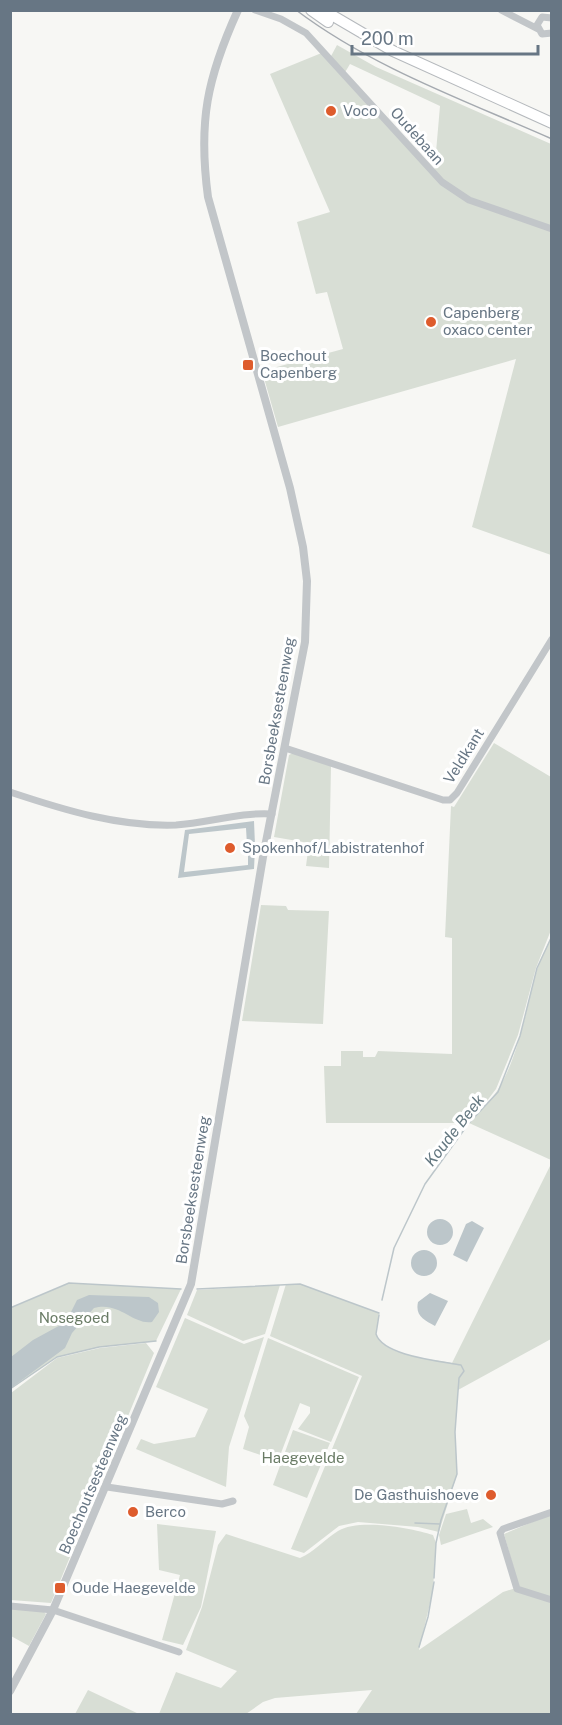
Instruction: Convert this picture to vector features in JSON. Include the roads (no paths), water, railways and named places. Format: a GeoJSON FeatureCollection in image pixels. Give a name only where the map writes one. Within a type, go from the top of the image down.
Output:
{"type":"FeatureCollection","features":[{"type":"Feature","properties":{"kind":"main road"},"geometry":{"type":"LineString","coordinates":[[311,10],[376,49],[552,123]]}},
{"type":"Feature","properties":{"kind":"main road"},"geometry":{"type":"LineString","coordinates":[[322,10],[365,37],[456,81]]}},
{"type":"Feature","properties":{"kind":"street","name":"Borsbeeksesteenweg"},"geometry":{"type":"LineString","coordinates":[[191,1284],[272,814],[305,642],[307,581],[303,547],[290,488],[208,196],[202,148],[204,120],[214,67],[238,10]]}},
{"type":"Feature","properties":{"kind":"street","name":"Oudebaan"},"geometry":{"type":"LineString","coordinates":[[255,10],[306,33],[417,158],[454,192],[485,207],[552,229]]}},
{"type":"Feature","properties":{"kind":"street"},"geometry":{"type":"LineString","coordinates":[[501,10],[538,29],[544,35],[552,33]]}},
{"type":"Feature","properties":{"kind":"street"},"geometry":{"type":"LineString","coordinates":[[538,29],[539,19],[545,16],[552,18]]}},
{"type":"Feature","properties":{"kind":"street","name":"Veldkant"},"geometry":{"type":"LineString","coordinates":[[285,748],[443,800],[450,800],[457,793],[552,639]]}},
{"type":"Feature","properties":{"kind":"street"},"geometry":{"type":"LineString","coordinates":[[10,792],[96,817],[148,825],[185,824],[272,814]]}},
{"type":"Feature","properties":{"kind":"street","name":"Boechoutsesteenweg"},"geometry":{"type":"LineString","coordinates":[[10,1691],[53,1611],[191,1284]]}},
{"type":"Feature","properties":{"kind":"street"},"geometry":{"type":"LineString","coordinates":[[106,1487],[222,1504],[233,1501]]}},
{"type":"Feature","properties":{"kind":"street"},"geometry":{"type":"LineString","coordinates":[[552,1512],[501,1531],[500,1536],[517,1589],[552,1600]]}},
{"type":"Feature","properties":{"kind":"street"},"geometry":{"type":"LineString","coordinates":[[10,1606],[53,1611],[179,1652]]}},
{"type":"Feature","properties":{"kind":"waterway","name":"Koude Beek"},"geometry":{"type":"LineString","coordinates":[[382,1300],[394,1248],[425,1184],[469,1123],[498,1092],[520,1036],[537,968],[552,936]]}},
{"type":"Feature","properties":{"kind":"waterway"},"geometry":{"type":"LineString","coordinates":[[10,1308],[69,1283],[181,1289]]}},
{"type":"Feature","properties":{"kind":"waterway"},"geometry":{"type":"LineString","coordinates":[[197,1289],[300,1284],[379,1313]]}},
{"type":"Feature","properties":{"kind":"waterway","name":"Koude Beek"},"geometry":{"type":"LineString","coordinates":[[379,1315],[376,1334],[389,1348],[413,1356],[461,1365],[464,1371],[459,1378],[455,1432],[457,1474],[441,1520],[436,1543],[434,1578]]}},
{"type":"Feature","properties":{"kind":"waterway"},"geometry":{"type":"LineString","coordinates":[[10,1389],[57,1357],[99,1347],[156,1341]]}},
{"type":"Feature","properties":{"kind":"waterway"},"geometry":{"type":"LineString","coordinates":[[415,1523],[440,1524]]}},
{"type":"Feature","properties":{"kind":"waterway","name":"Koude Beek"},"geometry":{"type":"LineString","coordinates":[[419,1647],[428,1617],[434,1582]]}},
{"type":"Feature","properties":{"kind":"tram line"},"geometry":{"type":"LineString","coordinates":[[296,10],[325,31],[388,66],[552,139]]}},
{"type":"Feature","properties":{"kind":"place","name":"Voco"},"geometry":{"type":"Point","coordinates":[331,111]}},
{"type":"Feature","properties":{"kind":"place","name":"Capenberg oxaco center"},"geometry":{"type":"Point","coordinates":[431,322]}},
{"type":"Feature","properties":{"kind":"place","name":"Boechout Capenberg"},"geometry":{"type":"Point","coordinates":[248,365]}},
{"type":"Feature","properties":{"kind":"place","name":"Spokenhof/Labistratenhof"},"geometry":{"type":"Point","coordinates":[230,848]}},
{"type":"Feature","properties":{"kind":"place","name":"De Gasthuishoeve"},"geometry":{"type":"Point","coordinates":[491,1495]}},
{"type":"Feature","properties":{"kind":"place","name":"Berco"},"geometry":{"type":"Point","coordinates":[133,1512]}},
{"type":"Feature","properties":{"kind":"place","name":"Oude Haegevelde"},"geometry":{"type":"Point","coordinates":[60,1588]}},
{"type":"Feature","properties":{"kind":"park label","name":"Nosegoed"},"geometry":{"type":"Point","coordinates":[74,1318]}},
{"type":"Feature","properties":{"kind":"park label","name":"Haegevelde"},"geometry":{"type":"Point","coordinates":[303,1458]}}]}
